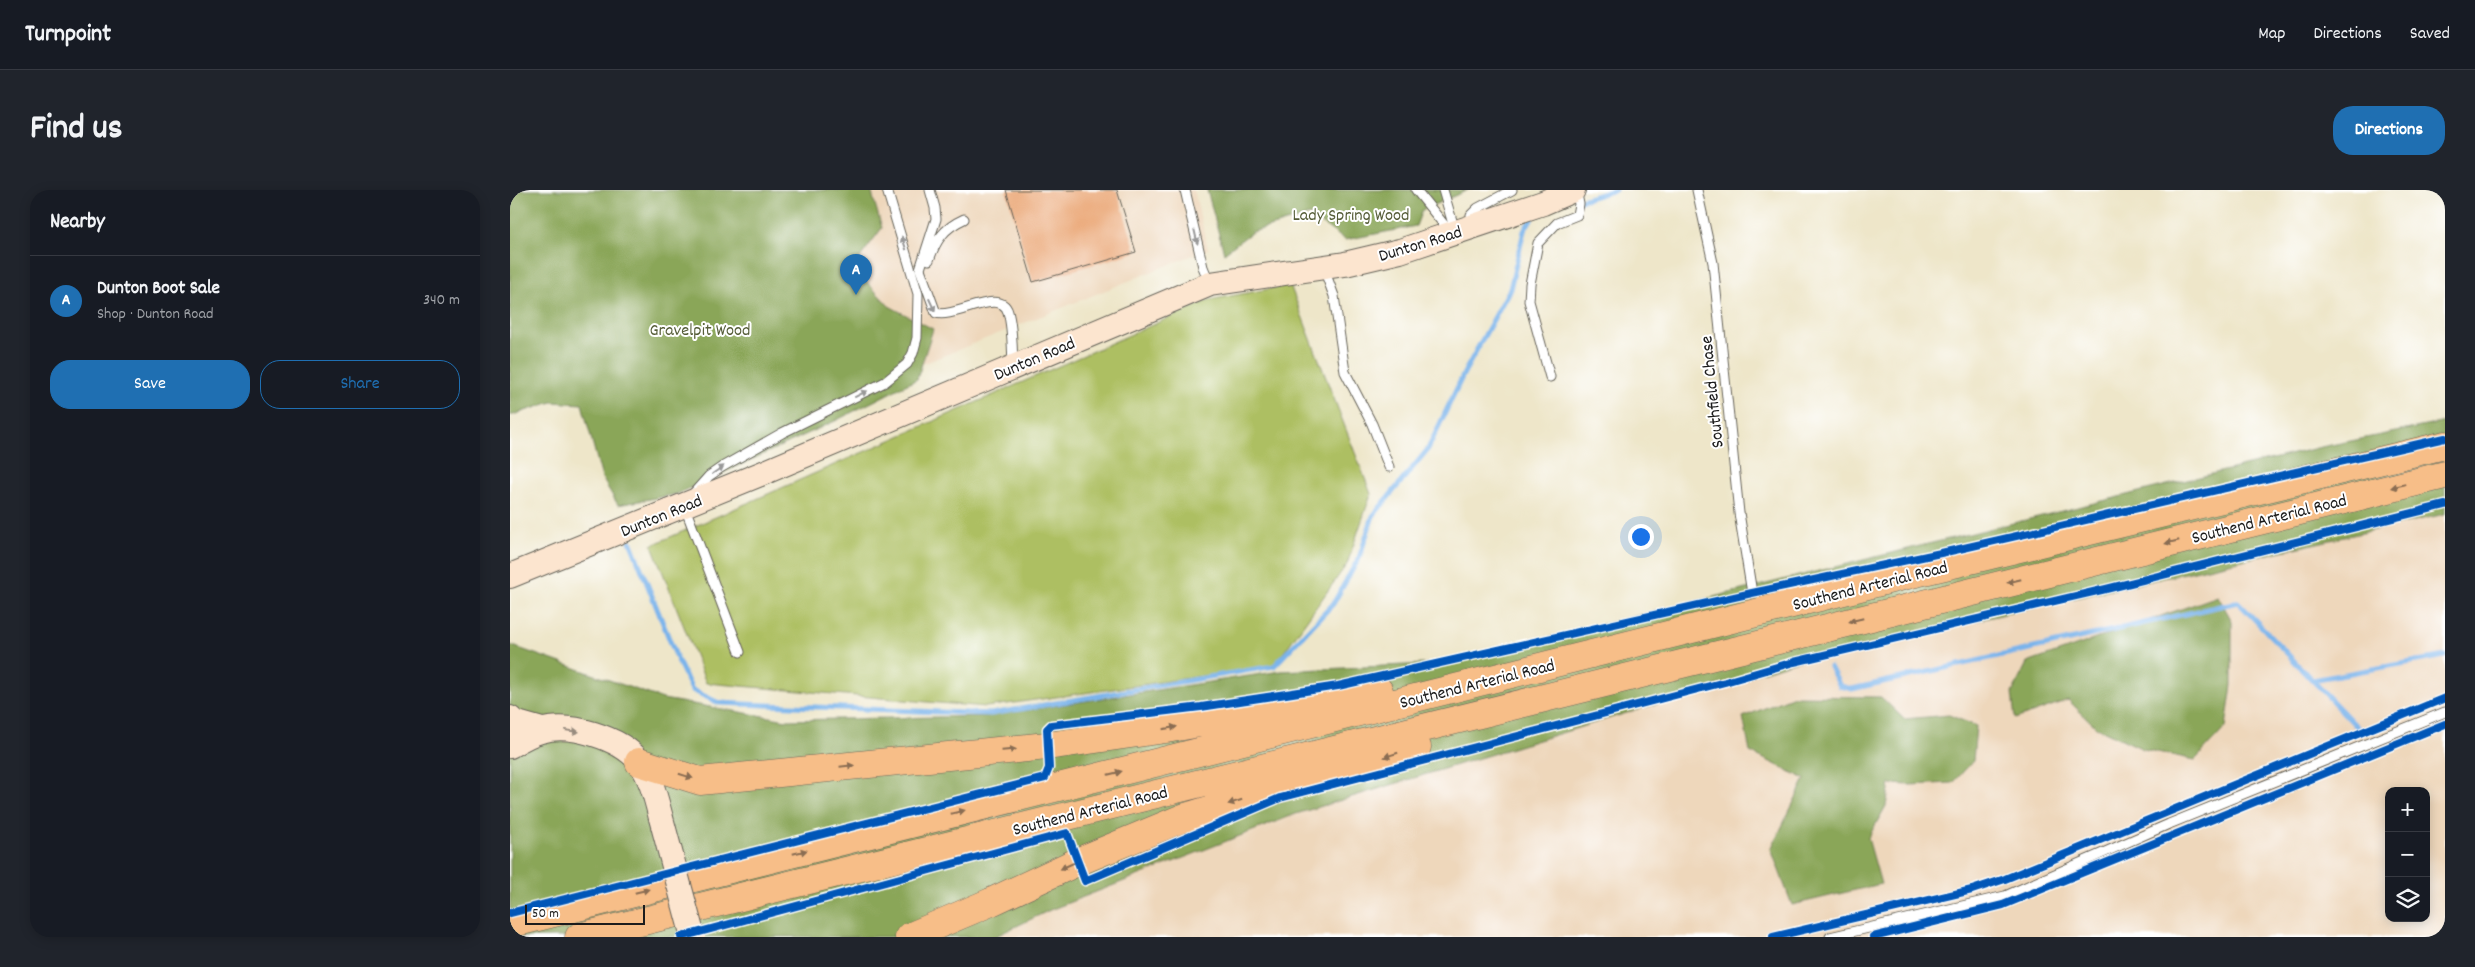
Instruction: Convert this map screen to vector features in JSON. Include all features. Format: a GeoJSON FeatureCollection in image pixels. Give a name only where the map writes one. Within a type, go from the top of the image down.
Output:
{"type":"FeatureCollection","features":[{"type":"Feature","properties":{"kind":"highway","name":"Southend Arterial Road"},"geometry":{"type":"LineString","coordinates":[[510,924],[1754,603],[2445,446]]}},
{"type":"Feature","properties":{"kind":"highway","name":"Southend Arterial Road"},"geometry":{"type":"LineString","coordinates":[[579,937],[2445,475]]}},
{"type":"Feature","properties":{"kind":"highway"},"geometry":{"type":"LineString","coordinates":[[639,762],[700,781],[1047,746],[1166,729],[1399,687],[1754,603]]}},
{"type":"Feature","properties":{"kind":"highway"},"geometry":{"type":"LineString","coordinates":[[909,937],[1077,862],[1183,818],[1453,736],[1671,666]]}},
{"type":"Feature","properties":{"kind":"street","name":"Dunton Road"},"geometry":{"type":"LineString","coordinates":[[510,576],[1210,284],[1324,267],[1400,251],[1575,190]]}},
{"type":"Feature","properties":{"kind":"street"},"geometry":{"type":"LineString","coordinates":[[510,718],[514,722],[542,730],[569,730],[596,735],[624,747],[639,762],[652,786],[693,937]]}},
{"type":"Feature","properties":{"kind":"street"},"geometry":{"type":"LineString","coordinates":[[510,746],[542,730]]}},
{"type":"Feature","properties":{"kind":"lane"},"geometry":{"type":"LineString","coordinates":[[740,652],[684,505],[709,476],[722,467],[782,433],[885,382],[907,364],[914,353],[917,338],[918,294],[887,190]]}},
{"type":"Feature","properties":{"kind":"lane"},"geometry":{"type":"LineString","coordinates":[[930,190],[936,219],[921,265],[922,278],[932,307],[938,314],[950,314],[992,301],[1005,306],[1008,312],[1013,367]]}},
{"type":"Feature","properties":{"kind":"lane"},"geometry":{"type":"LineString","coordinates":[[1186,190],[1203,267],[1210,284]]}},
{"type":"Feature","properties":{"kind":"lane"},"geometry":{"type":"LineString","coordinates":[[1416,190],[1460,230]]}},
{"type":"Feature","properties":{"kind":"lane"},"geometry":{"type":"LineString","coordinates":[[1444,190],[1460,230]]}},
{"type":"Feature","properties":{"kind":"lane"},"geometry":{"type":"LineString","coordinates":[[1460,230],[1478,208],[1512,190]]}},
{"type":"Feature","properties":{"kind":"lane"},"geometry":{"type":"LineString","coordinates":[[1550,376],[1529,301],[1530,284],[1538,243],[1557,223],[1577,214],[1579,204],[1575,190]]}},
{"type":"Feature","properties":{"kind":"lane","name":"Southfield Chase"},"geometry":{"type":"LineString","coordinates":[[1697,190],[1714,262],[1739,513],[1754,603]]}},
{"type":"Feature","properties":{"kind":"lane"},"geometry":{"type":"LineString","coordinates":[[922,278],[938,239],[948,227],[964,219]]}},
{"type":"Feature","properties":{"kind":"lane"},"geometry":{"type":"LineString","coordinates":[[1324,267],[1334,296],[1345,372],[1372,424],[1389,467]]}},
{"type":"Feature","properties":{"kind":"lane"},"geometry":{"type":"LineString","coordinates":[[1830,937],[2005,896],[2169,824],[2445,712]]}},
{"type":"Feature","properties":{"kind":"shaded area","name":"Gravelpit Wood"},"geometry":{"type":"Polygon","coordinates":[[[589,190],[1194,190],[1208,249],[670,466],[589,190]]]}},
{"type":"Feature","properties":{"kind":"shaded area"},"geometry":{"type":"Polygon","coordinates":[[[2445,511],[2445,937],[997,937],[1050,910],[1296,814],[1785,664],[2445,511]]]}},
{"type":"Feature","properties":{"kind":"green space","name":"Gravelpit Wood"},"geometry":{"type":"Polygon","coordinates":[[[510,190],[871,190],[882,228],[853,267],[889,306],[933,329],[917,379],[835,421],[677,494],[618,505],[602,478],[582,404],[552,402],[510,416],[510,190]]]}},
{"type":"Feature","properties":{"kind":"green space","name":"Lady Spring Wood"},"geometry":{"type":"Polygon","coordinates":[[[1207,190],[1468,190],[1422,210],[1416,226],[1345,240],[1310,215],[1252,232],[1224,253],[1207,190]]]}},
{"type":"Feature","properties":{"kind":"green space"},"geometry":{"type":"Polygon","coordinates":[[[1290,285],[1371,494],[1347,564],[1274,666],[986,707],[706,683],[652,545],[1209,300],[1290,285]]]}},
{"type":"Feature","properties":{"kind":"green space"},"geometry":{"type":"Polygon","coordinates":[[[2445,422],[2445,514],[1794,662],[1296,814],[1050,910],[994,937],[510,937],[510,645],[663,699],[787,720],[987,716],[1281,671],[1446,663],[2321,447],[2445,422]]]}},
{"type":"Feature","properties":{"kind":"green space"},"geometry":{"type":"Polygon","coordinates":[[[2218,596],[2232,621],[2232,685],[2226,727],[2195,760],[2143,749],[2096,727],[2068,700],[2015,719],[2012,693],[2027,663],[2218,596]]]}},
{"type":"Feature","properties":{"kind":"green space"},"geometry":{"type":"Polygon","coordinates":[[[1794,696],[1881,697],[1904,719],[1949,715],[1976,726],[1973,761],[1953,783],[1890,784],[1886,806],[1868,838],[1881,884],[1792,905],[1771,849],[1805,779],[1750,752],[1743,717],[1794,696]]]}},
{"type":"Feature","properties":{"kind":"building"},"geometry":{"type":"Polygon","coordinates":[[[1006,190],[1117,190],[1136,252],[1033,282],[1006,190]]]}},
{"type":"Feature","properties":{"kind":"waterway"},"geometry":{"type":"LineString","coordinates":[[1578,201],[1615,190]]}},
{"type":"Feature","properties":{"kind":"waterway"},"geometry":{"type":"LineString","coordinates":[[630,541],[678,661],[692,690],[719,703],[991,714],[1274,666],[1333,604],[1359,558],[1373,516],[1428,449],[1464,373],[1510,289],[1524,231],[1534,214]]}},
{"type":"Feature","properties":{"kind":"waterway"},"geometry":{"type":"LineString","coordinates":[[1830,667],[1840,686],[1852,689],[2238,602],[2358,728]]}},
{"type":"Feature","properties":{"kind":"waterway"},"geometry":{"type":"LineString","coordinates":[[2312,680],[2445,656]]}},
{"type":"Feature","properties":{"kind":"cycle path"},"geometry":{"type":"LineString","coordinates":[[510,913],[1045,778],[1049,768],[1047,729],[1051,725],[1201,707],[1338,686],[1752,593],[1955,550],[2445,438]]}},
{"type":"Feature","properties":{"kind":"cycle path"},"geometry":{"type":"LineString","coordinates":[[681,937],[1067,833],[1085,881],[1280,798],[1725,682],[1794,662],[2106,589],[2445,505]]}},
{"type":"Feature","properties":{"kind":"cycle path"},"geometry":{"type":"LineString","coordinates":[[1773,937],[1972,890],[2005,879],[2445,698]]}},
{"type":"Feature","properties":{"kind":"cycle path"},"geometry":{"type":"LineString","coordinates":[[1873,937],[2003,905],[2445,724]]}},
{"type":"Feature","properties":{"kind":"place","name":"Dunton Boot Sale"},"geometry":{"type":"Point","coordinates":[856,295]}}]}
